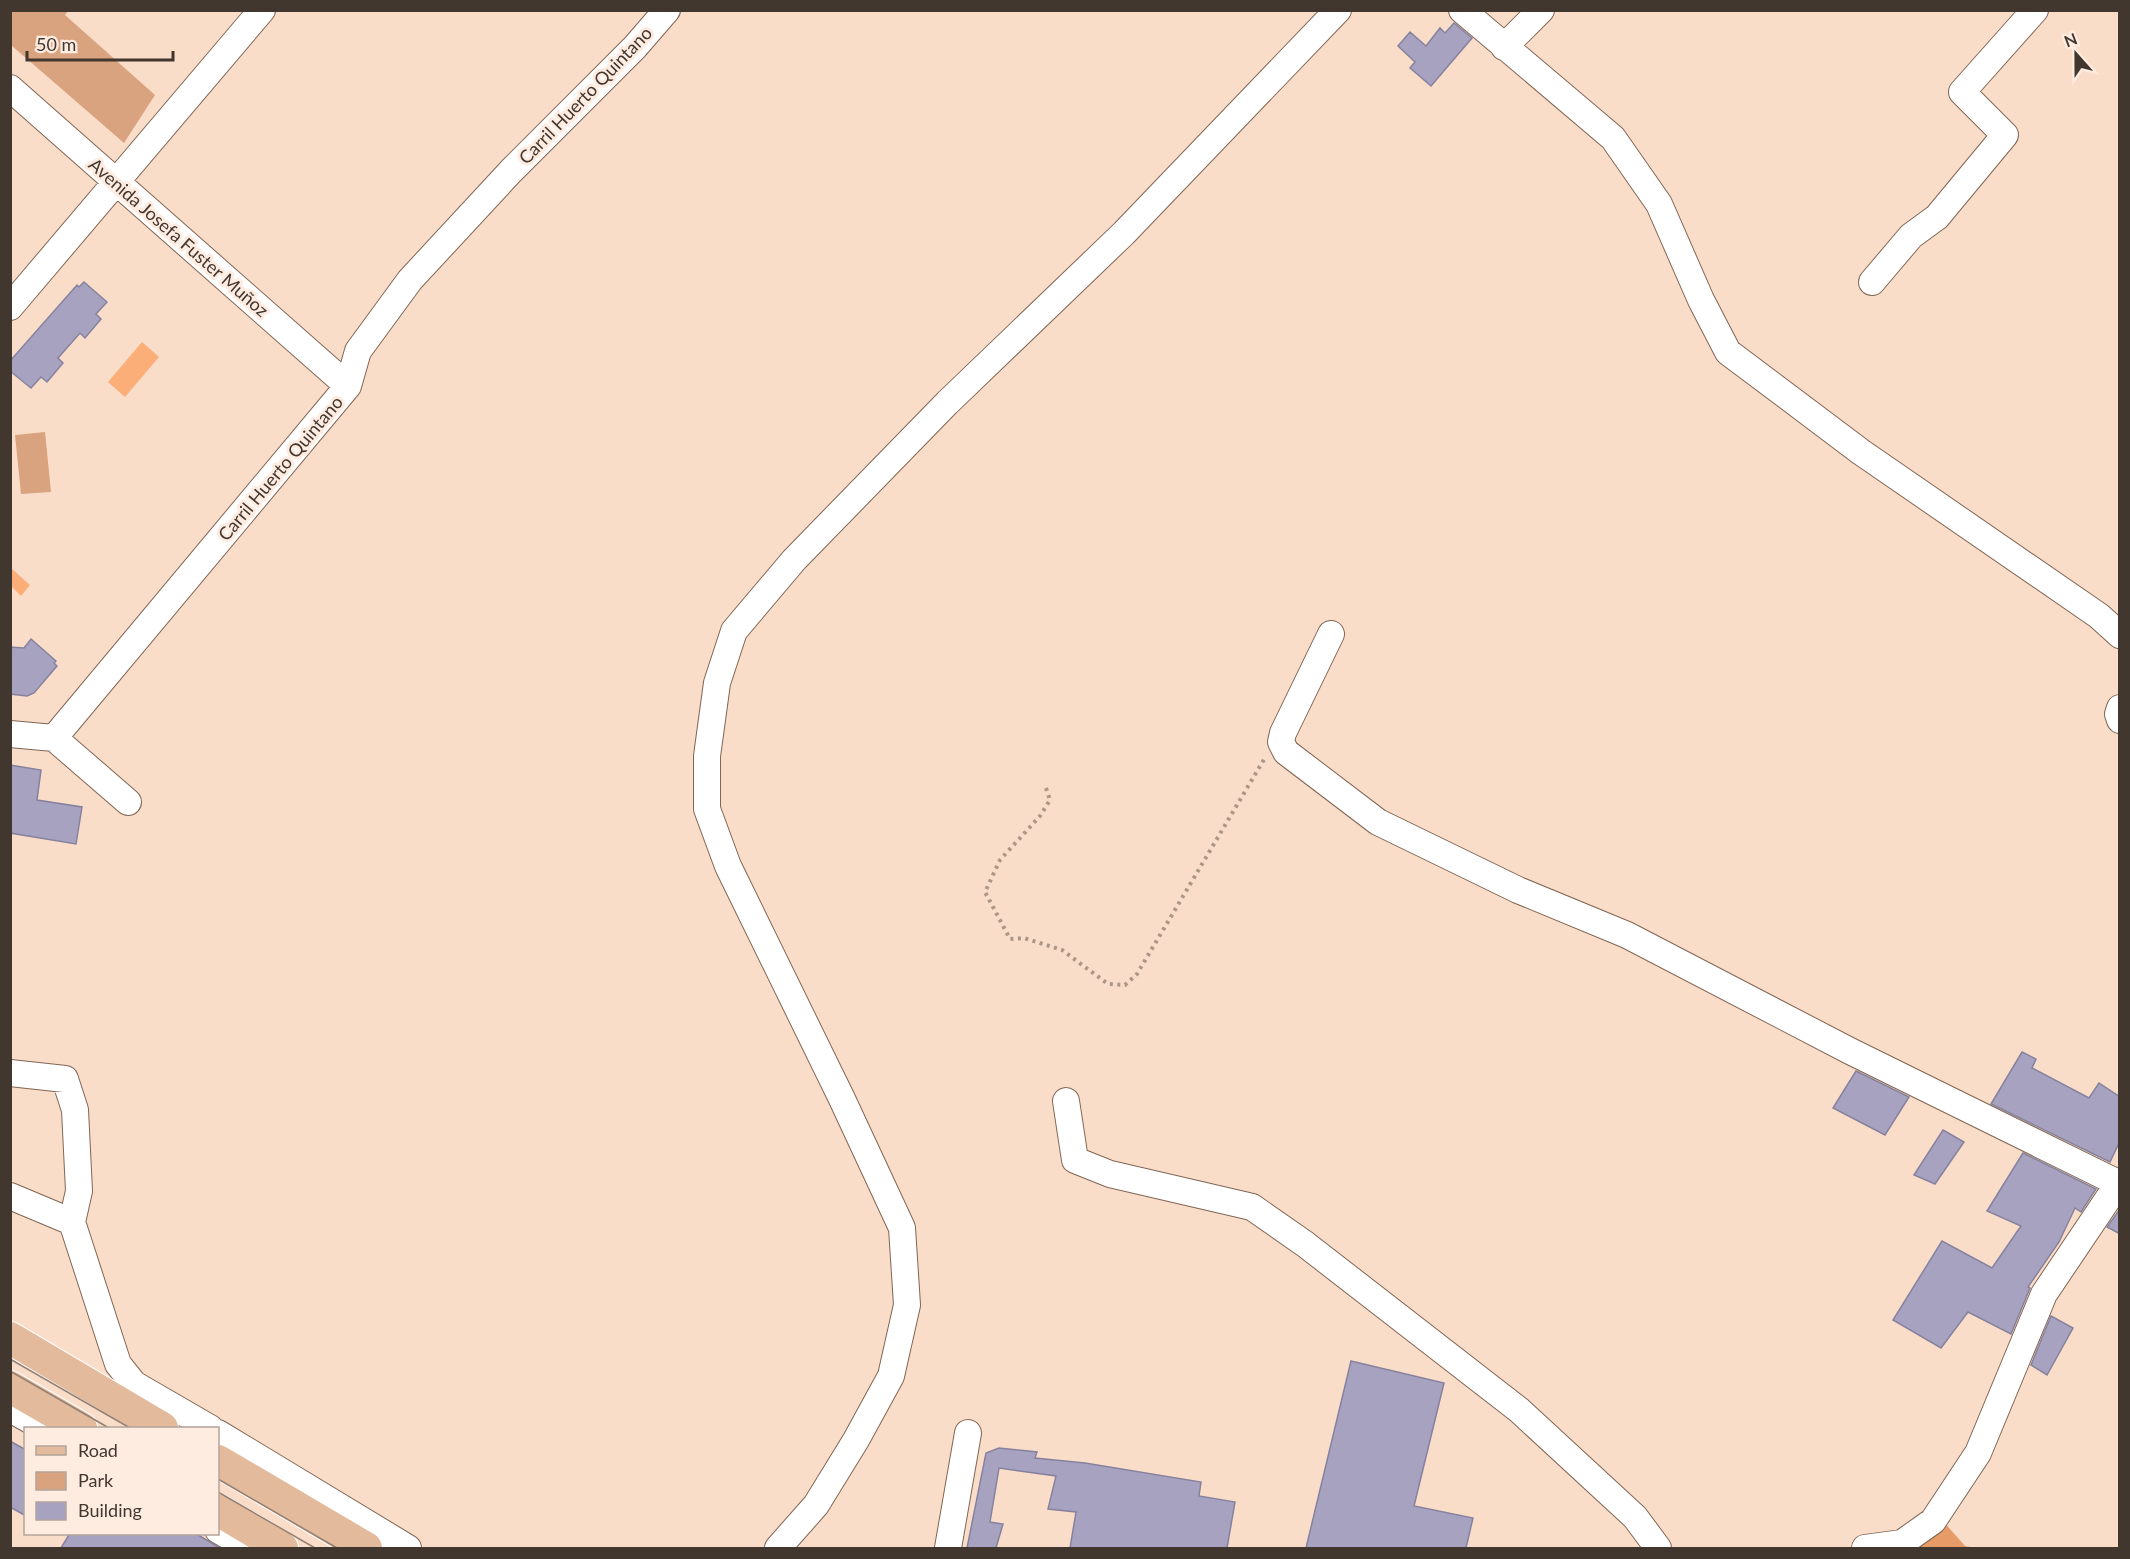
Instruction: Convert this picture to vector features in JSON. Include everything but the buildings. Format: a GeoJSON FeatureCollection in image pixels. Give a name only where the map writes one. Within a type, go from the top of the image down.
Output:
{"type":"FeatureCollection","features":[{"type":"Feature","properties":{"kind":"main road"},"geometry":{"type":"LineString","coordinates":[[10,1338],[160,1427]]}},
{"type":"Feature","properties":{"kind":"main road"},"geometry":{"type":"LineString","coordinates":[[10,1387],[79,1427]]}},
{"type":"Feature","properties":{"kind":"main road"},"geometry":{"type":"LineString","coordinates":[[219,1441],[366,1548]]}},
{"type":"Feature","properties":{"kind":"main road"},"geometry":{"type":"LineString","coordinates":[[219,1511],[282,1548]]}},
{"type":"Feature","properties":{"kind":"street"},"geometry":{"type":"LineString","coordinates":[[10,307],[262,10]]}},
{"type":"Feature","properties":{"kind":"street","name":"Carril Huerto Quintano"},"geometry":{"type":"LineString","coordinates":[[54,738],[348,386],[358,351],[410,280],[511,171],[634,47],[667,10]]}},
{"type":"Feature","properties":{"kind":"street"},"geometry":{"type":"LineString","coordinates":[[778,1548],[816,1505],[856,1440],[891,1376],[907,1305],[902,1228],[842,1099],[728,866],[707,809],[707,756],[717,683],[734,631],[794,560],[826,527],[947,404],[1124,232],[1338,10]]}},
{"type":"Feature","properties":{"kind":"street"},"geometry":{"type":"LineString","coordinates":[[1462,10],[1613,138],[1659,204],[1701,300],[1728,352],[1861,452],[2099,616],[2120,635]]}},
{"type":"Feature","properties":{"kind":"street"},"geometry":{"type":"LineString","coordinates":[[1504,47],[1541,10]]}},
{"type":"Feature","properties":{"kind":"street"},"geometry":{"type":"LineString","coordinates":[[1872,282],[1911,236],[1937,218],[2005,135],[1962,92],[2035,10]]}},
{"type":"Feature","properties":{"kind":"street","name":"Avenida Josefa Fuster Muñoz"},"geometry":{"type":"LineString","coordinates":[[10,88],[348,386]]}},
{"type":"Feature","properties":{"kind":"street"},"geometry":{"type":"LineString","coordinates":[[1331,634],[1281,742],[1286,752],[1378,822],[1518,890],[1627,935],[1861,1056],[2119,1182],[2044,1294],[1978,1453],[1933,1521],[1902,1543],[1865,1548]]}},
{"type":"Feature","properties":{"kind":"street"},"geometry":{"type":"LineString","coordinates":[[2120,708],[2118,714],[2120,720]]}},
{"type":"Feature","properties":{"kind":"street"},"geometry":{"type":"LineString","coordinates":[[10,734],[54,738],[128,802]]}},
{"type":"Feature","properties":{"kind":"street"},"geometry":{"type":"LineString","coordinates":[[10,1073],[65,1079],[75,1110],[76,1122],[79,1191],[72,1222],[118,1364],[134,1384],[198,1427]]}},
{"type":"Feature","properties":{"kind":"street"},"geometry":{"type":"LineString","coordinates":[[1066,1101],[1075,1160],[1110,1174],[1252,1207],[1305,1244],[1519,1410],[1635,1517],[1658,1548]]}},
{"type":"Feature","properties":{"kind":"street"},"geometry":{"type":"LineString","coordinates":[[10,1196],[72,1222]]}},
{"type":"Feature","properties":{"kind":"street"},"geometry":{"type":"LineString","coordinates":[[10,1409],[42,1427]]}},
{"type":"Feature","properties":{"kind":"street"},"geometry":{"type":"LineString","coordinates":[[948,1548],[968,1433]]}},
{"type":"Feature","properties":{"kind":"street"},"geometry":{"type":"LineString","coordinates":[[219,1441],[408,1548]]}},
{"type":"Feature","properties":{"kind":"street"},"geometry":{"type":"LineString","coordinates":[[219,1531],[249,1548]]}},
{"type":"Feature","properties":{"kind":"path"},"geometry":{"type":"LineString","coordinates":[[1046,788],[1050,800],[1040,816],[1000,860],[986,892],[1010,939],[1024,938],[1062,950],[1108,984],[1125,985],[1137,974],[1271,748],[1281,742]]}},
{"type":"Feature","properties":{"kind":"green space"},"geometry":{"type":"Polygon","coordinates":[[[11,10],[68,11],[65,15],[155,95],[124,143],[11,45],[11,10]]]}},
{"type":"Feature","properties":{"kind":"green space"},"geometry":{"type":"Polygon","coordinates":[[[45,432],[51,492],[21,494],[15,435],[45,432]]]}},
{"type":"Feature","properties":{"kind":"shaded area"},"geometry":{"type":"Polygon","coordinates":[[[142,342],[159,357],[125,397],[108,382],[142,342]]]}},
{"type":"Feature","properties":{"kind":"shaded area"},"geometry":{"type":"Polygon","coordinates":[[[11,568],[30,585],[21,596],[11,586],[11,568]]]}},
{"type":"Feature","properties":{"kind":"shaded area"},"geometry":{"type":"Polygon","coordinates":[[[1942,1520],[1965,1546],[1976,1548],[1910,1548],[1942,1520]]]}},
{"type":"Feature","properties":{"kind":"tram line"},"geometry":{"type":"LineString","coordinates":[[10,1359],[128,1427]]}},
{"type":"Feature","properties":{"kind":"tram line"},"geometry":{"type":"LineString","coordinates":[[10,1371],[107,1427]]}},
{"type":"Feature","properties":{"kind":"tram line"},"geometry":{"type":"LineString","coordinates":[[219,1480],[337,1548]]}},
{"type":"Feature","properties":{"kind":"tram line"},"geometry":{"type":"LineString","coordinates":[[219,1493],[315,1548]]}}]}
